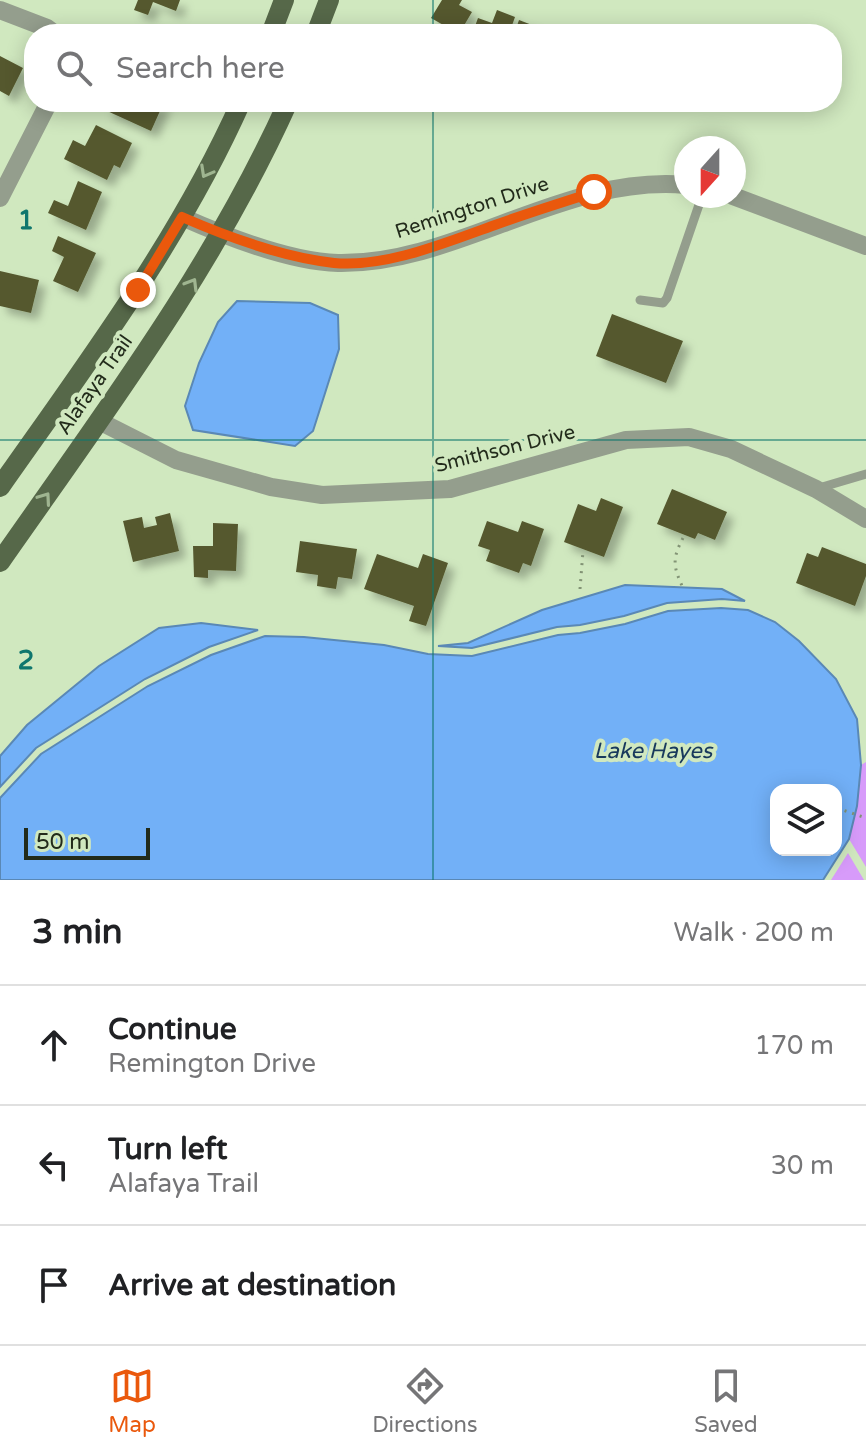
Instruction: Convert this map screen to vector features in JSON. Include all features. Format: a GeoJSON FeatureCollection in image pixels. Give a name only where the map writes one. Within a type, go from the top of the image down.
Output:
{"type":"FeatureCollection","features":[{"type":"Feature","properties":{"kind":"main road"},"geometry":{"type":"LineString","coordinates":[[275,24],[284,0]]}},
{"type":"Feature","properties":{"kind":"main road"},"geometry":{"type":"LineString","coordinates":[[320,24],[329,0]]}},
{"type":"Feature","properties":{"kind":"main road","name":"Alafaya Trail"},"geometry":{"type":"LineString","coordinates":[[0,487],[138,290],[182,217],[237,112]]}},
{"type":"Feature","properties":{"kind":"main road","name":"Alafaya Trail"},"geometry":{"type":"LineString","coordinates":[[0,562],[183,299],[222,234],[283,112]]}},
{"type":"Feature","properties":{"kind":"street"},"geometry":{"type":"LineString","coordinates":[[0,10],[37,24]]}},
{"type":"Feature","properties":{"kind":"street"},"geometry":{"type":"LineString","coordinates":[[0,198],[44,112]]}},
{"type":"Feature","properties":{"kind":"street","name":"Remington Drive"},"geometry":{"type":"LineString","coordinates":[[182,217],[222,234],[290,254],[337,263],[386,259],[425,249],[594,192],[642,184],[674,185]]}},
{"type":"Feature","properties":{"kind":"street"},"geometry":{"type":"LineString","coordinates":[[746,201],[866,246]]}},
{"type":"Feature","properties":{"kind":"street","name":"Smithson Drive"},"geometry":{"type":"LineString","coordinates":[[99,421],[176,460],[271,487],[322,495],[450,489],[626,440],[689,437],[731,449],[816,489],[866,519]]}},
{"type":"Feature","properties":{"kind":"lane"},"geometry":{"type":"LineString","coordinates":[[640,300],[663,303],[667,298],[698,208]]}},
{"type":"Feature","properties":{"kind":"lane"},"geometry":{"type":"LineString","coordinates":[[816,489],[866,474]]}},
{"type":"Feature","properties":{"kind":"path"},"geometry":{"type":"LineString","coordinates":[[683,538],[674,553],[675,568],[683,588]]}},
{"type":"Feature","properties":{"kind":"path"},"geometry":{"type":"LineString","coordinates":[[580,589],[583,551]]}},
{"type":"Feature","properties":{"kind":"path"},"geometry":{"type":"LineString","coordinates":[[842,810],[866,818]]}},
{"type":"Feature","properties":{"kind":"shaded area"},"geometry":{"type":"Polygon","coordinates":[[[866,762],[866,867],[849,839],[857,806],[861,765],[866,762]]]}},
{"type":"Feature","properties":{"kind":"shaded area"},"geometry":{"type":"Polygon","coordinates":[[[848,853],[864,880],[831,880],[848,853]]]}},
{"type":"Feature","properties":{"kind":"water"},"geometry":{"type":"Polygon","coordinates":[[[237,301],[310,303],[338,315],[339,349],[313,431],[295,446],[193,430],[185,406],[199,363],[218,322],[237,301]]]}},
{"type":"Feature","properties":{"kind":"water"},"geometry":{"type":"Polygon","coordinates":[[[625,585],[722,589],[745,601],[722,599],[667,603],[624,616],[557,627],[472,648],[438,646],[468,643],[542,610],[625,585]]]}},
{"type":"Feature","properties":{"kind":"water","name":"Lake Hayes"},"geometry":{"type":"Polygon","coordinates":[[[748,610],[775,622],[799,641],[836,679],[857,719],[861,765],[857,806],[849,839],[842,850],[842,784],[770,784],[770,856],[838,856],[823,880],[0,880],[0,798],[41,754],[148,686],[211,655],[265,636],[304,637],[384,645],[428,654],[472,656],[558,635],[625,624],[668,611],[748,610]]]}},
{"type":"Feature","properties":{"kind":"water"},"geometry":{"type":"Polygon","coordinates":[[[201,623],[258,630],[209,647],[145,679],[36,748],[0,787],[0,756],[27,725],[99,666],[159,628],[201,623]]]}},
{"type":"Feature","properties":{"kind":"building"},"geometry":{"type":"Polygon","coordinates":[[[138,0],[180,0],[176,11],[153,2],[148,15],[134,10],[138,0]]]}},
{"type":"Feature","properties":{"kind":"building"},"geometry":{"type":"Polygon","coordinates":[[[442,0],[462,0],[459,5],[472,12],[465,24],[442,24],[431,18],[442,0]]]}},
{"type":"Feature","properties":{"kind":"building"},"geometry":{"type":"Polygon","coordinates":[[[497,10],[515,17],[513,24],[476,24],[478,18],[492,23],[497,10]]]}},
{"type":"Feature","properties":{"kind":"building"},"geometry":{"type":"Polygon","coordinates":[[[0,56],[23,68],[9,96],[0,91],[0,56]]]}},
{"type":"Feature","properties":{"kind":"building"},"geometry":{"type":"Polygon","coordinates":[[[109,112],[160,112],[151,131],[109,112]]]}},
{"type":"Feature","properties":{"kind":"building"},"geometry":{"type":"Polygon","coordinates":[[[96,125],[132,143],[120,168],[114,165],[107,180],[64,159],[73,140],[85,146],[96,125]]]}},
{"type":"Feature","properties":{"kind":"building"},"geometry":{"type":"Polygon","coordinates":[[[78,181],[102,192],[86,230],[48,213],[54,200],[68,206],[78,181]]]}},
{"type":"Feature","properties":{"kind":"building"},"geometry":{"type":"Polygon","coordinates":[[[58,236],[96,253],[78,292],[53,281],[64,257],[52,251],[58,236]]]}},
{"type":"Feature","properties":{"kind":"building"},"geometry":{"type":"Polygon","coordinates":[[[0,271],[39,280],[31,313],[0,306],[0,271]]]}},
{"type":"Feature","properties":{"kind":"building"},"geometry":{"type":"Polygon","coordinates":[[[612,314],[683,341],[666,383],[596,356],[612,314]]]}},
{"type":"Feature","properties":{"kind":"building"},"geometry":{"type":"Polygon","coordinates":[[[672,489],[727,512],[715,540],[698,533],[695,539],[657,524],[672,489]]]}},
{"type":"Feature","properties":{"kind":"building"},"geometry":{"type":"Polygon","coordinates":[[[601,498],[623,507],[604,557],[564,542],[578,504],[596,511],[601,498]]]}},
{"type":"Feature","properties":{"kind":"building"},"geometry":{"type":"Polygon","coordinates":[[[170,513],[179,551],[133,562],[123,521],[142,517],[144,528],[157,525],[155,517],[170,513]]]}},
{"type":"Feature","properties":{"kind":"building"},"geometry":{"type":"Polygon","coordinates":[[[487,521],[518,532],[522,521],[544,529],[531,566],[523,563],[519,573],[486,561],[490,550],[478,546],[487,521]]]}},
{"type":"Feature","properties":{"kind":"building"},"geometry":{"type":"Polygon","coordinates":[[[213,523],[238,524],[236,571],[208,570],[208,578],[194,577],[193,546],[213,546],[213,523]]]}},
{"type":"Feature","properties":{"kind":"building"},"geometry":{"type":"Polygon","coordinates":[[[300,541],[357,549],[352,579],[338,577],[336,589],[317,586],[318,575],[296,572],[300,541]]]}},
{"type":"Feature","properties":{"kind":"building"},"geometry":{"type":"Polygon","coordinates":[[[822,547],[866,564],[866,576],[855,606],[796,583],[807,553],[818,557],[822,547]]]}},
{"type":"Feature","properties":{"kind":"building"},"geometry":{"type":"Polygon","coordinates":[[[377,554],[418,568],[423,554],[448,563],[426,626],[409,621],[414,606],[364,589],[377,554]]]}},
{"type":"Feature","properties":{"kind":"route"},"geometry":{"type":"LineString","coordinates":[[138,290],[182,217],[222,234],[290,254],[337,263],[386,259],[425,249],[594,192]]}}]}
